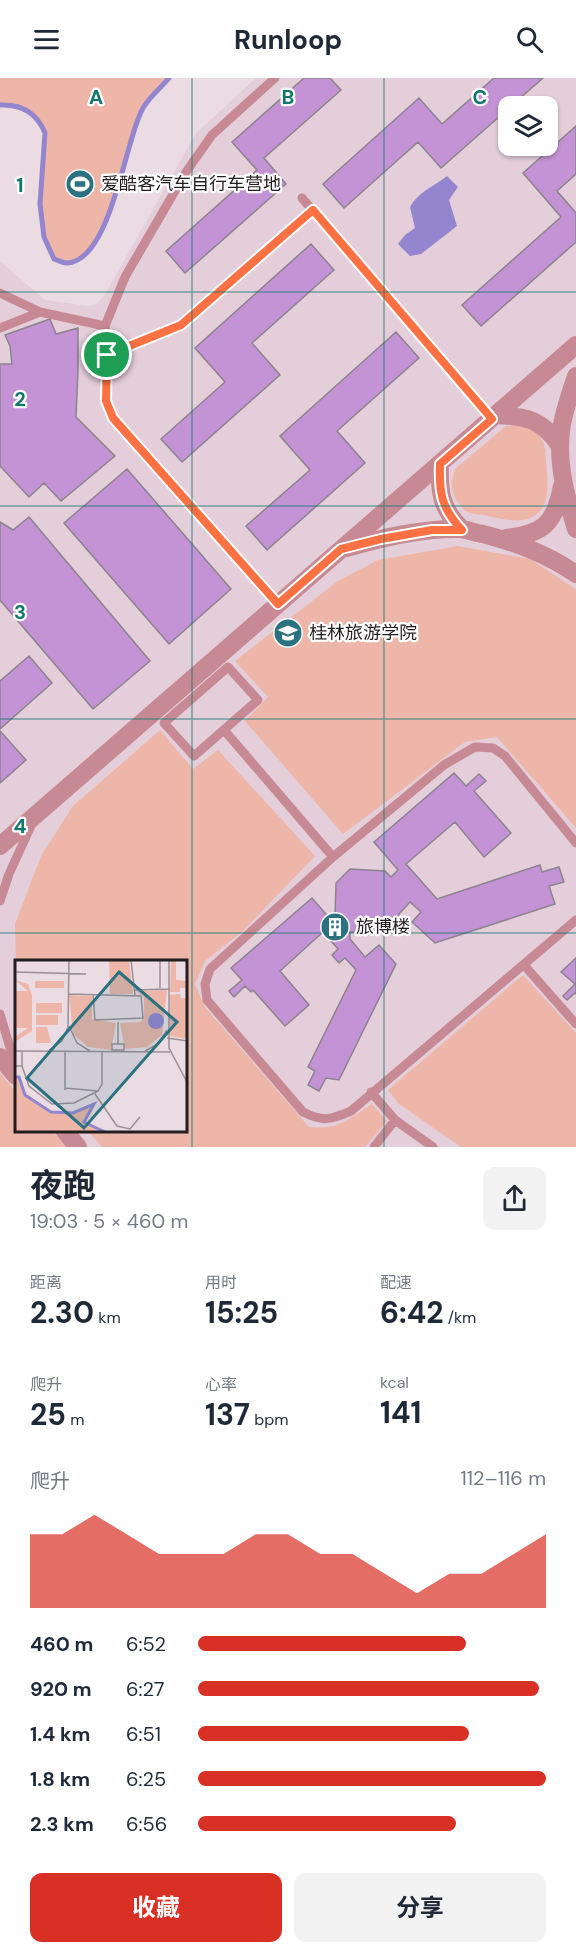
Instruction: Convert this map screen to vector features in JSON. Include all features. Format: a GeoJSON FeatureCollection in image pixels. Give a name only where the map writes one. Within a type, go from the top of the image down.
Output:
{"type":"FeatureCollection","features":[{"type":"Feature","properties":{"kind":"street"},"geometry":{"type":"LineString","coordinates":[[0,846],[37,813],[189,692],[278,604],[576,345]]}},
{"type":"Feature","properties":{"kind":"street"},"geometry":{"type":"LineString","coordinates":[[576,376],[561,430],[560,446],[563,481],[576,529]]}},
{"type":"Feature","properties":{"kind":"street"},"geometry":{"type":"LineString","coordinates":[[493,417],[520,417],[538,423],[552,433],[560,446]]}},
{"type":"Feature","properties":{"kind":"street"},"geometry":{"type":"LineString","coordinates":[[440,464],[439,486],[443,503],[453,521],[462,530]]}},
{"type":"Feature","properties":{"kind":"street"},"geometry":{"type":"LineString","coordinates":[[499,538],[527,535],[539,531],[556,511],[563,481]]}},
{"type":"Feature","properties":{"kind":"street"},"geometry":{"type":"LineString","coordinates":[[341,549],[432,530],[462,530],[499,538],[529,548],[556,560],[576,574]]}},
{"type":"Feature","properties":{"kind":"street"},"geometry":{"type":"LineString","coordinates":[[0,1057],[15,1075]]}},
{"type":"Feature","properties":{"kind":"street"},"geometry":{"type":"LineString","coordinates":[[65,1132],[78,1147]]}},
{"type":"Feature","properties":{"kind":"lane"},"geometry":{"type":"LineString","coordinates":[[275,78],[212,135],[186,172],[125,278],[105,326],[106,401],[113,418],[278,604]]}},
{"type":"Feature","properties":{"kind":"lane"},"geometry":{"type":"LineString","coordinates":[[302,198],[493,417]]}},
{"type":"Feature","properties":{"kind":"lane"},"geometry":{"type":"LineString","coordinates":[[107,355],[181,325],[313,210]]}},
{"type":"Feature","properties":{"kind":"lane"},"geometry":{"type":"LineString","coordinates":[[0,293],[40,312],[105,326]]}},
{"type":"Feature","properties":{"kind":"lane"},"geometry":{"type":"LineString","coordinates":[[0,328],[40,312]]}},
{"type":"Feature","properties":{"kind":"lane"},"geometry":{"type":"LineString","coordinates":[[228,667],[258,700],[194,756],[164,723],[189,692],[228,667]]}},
{"type":"Feature","properties":{"kind":"lane"},"geometry":{"type":"LineString","coordinates":[[224,730],[333,857]]}},
{"type":"Feature","properties":{"kind":"lane"},"geometry":{"type":"LineString","coordinates":[[576,843],[505,756],[493,748],[475,747],[444,765],[333,857],[210,969],[205,984],[207,1000],[303,1112],[318,1119],[333,1119],[351,1111],[576,920]]}},
{"type":"Feature","properties":{"kind":"lane"},"geometry":{"type":"LineString","coordinates":[[0,901],[37,813]]}},
{"type":"Feature","properties":{"kind":"lane"},"geometry":{"type":"LineString","coordinates":[[524,965],[576,1024]]}},
{"type":"Feature","properties":{"kind":"lane"},"geometry":{"type":"LineString","coordinates":[[0,1014],[15,1066]]}},
{"type":"Feature","properties":{"kind":"lane"},"geometry":{"type":"LineString","coordinates":[[371,1092],[395,1120],[433,1147]]}},
{"type":"Feature","properties":{"kind":"lane"},"geometry":{"type":"LineString","coordinates":[[374,1147],[395,1120]]}},
{"type":"Feature","properties":{"kind":"shaded area","name":"爱酷客汽车自行车营地"},"geometry":{"type":"Polygon","coordinates":[[[0,78],[169,78],[142,110],[106,222],[95,243],[82,257],[63,263],[54,259],[48,246],[40,212],[44,155],[41,125],[34,114],[21,107],[0,105],[0,78]]]}},
{"type":"Feature","properties":{"kind":"shaded area","name":"桂林旅游学院"},"geometry":{"type":"Polygon","coordinates":[[[256,78],[576,78],[576,1147],[0,1147],[0,261],[45,300],[89,306],[96,304],[104,296],[196,133],[256,78]]]}},
{"type":"Feature","properties":{"kind":"shaded area"},"geometry":{"type":"Polygon","coordinates":[[[447,176],[458,187],[449,200],[457,226],[421,254],[410,256],[398,244],[415,228],[410,207],[422,194],[447,176]]]}},
{"type":"Feature","properties":{"kind":"shaded area"},"geometry":{"type":"Polygon","coordinates":[[[518,425],[537,433],[545,447],[548,484],[543,507],[538,514],[524,520],[468,512],[456,500],[452,489],[455,469],[506,426],[518,425]]]}},
{"type":"Feature","properties":{"kind":"shaded area"},"geometry":{"type":"Polygon","coordinates":[[[458,546],[530,559],[576,589],[576,828],[497,737],[465,742],[343,834],[245,721],[268,697],[235,661],[338,581],[378,560],[458,546]]]}},
{"type":"Feature","properties":{"kind":"shaded area"},"geometry":{"type":"Polygon","coordinates":[[[160,730],[193,769],[218,750],[315,856],[242,932],[205,961],[195,984],[205,1007],[309,1127],[336,1125],[350,1119],[372,1104],[387,1121],[365,1147],[102,1147],[89,1132],[188,1132],[188,960],[16,960],[15,924],[41,856],[73,806],[160,730]]]}},
{"type":"Feature","properties":{"kind":"shaded area"},"geometry":{"type":"Polygon","coordinates":[[[523,975],[576,1033],[576,1147],[461,1147],[399,1104],[388,1090],[523,975]]]}},
{"type":"Feature","properties":{"kind":"shaded area"},"geometry":{"type":"Polygon","coordinates":[[[0,1073],[15,1091],[15,1132],[53,1132],[67,1147],[0,1147],[0,1073]]]}},
{"type":"Feature","properties":{"kind":"building"},"geometry":{"type":"Polygon","coordinates":[[[304,78],[330,78],[341,90],[264,158],[286,184],[185,273],[166,251],[257,170],[232,142],[304,78]]]}},
{"type":"Feature","properties":{"kind":"building"},"geometry":{"type":"Polygon","coordinates":[[[494,78],[543,78],[522,96],[498,96],[498,118],[441,168],[418,142],[344,208],[323,184],[419,98],[442,124],[494,78]]]}},
{"type":"Feature","properties":{"kind":"building"},"geometry":{"type":"Polygon","coordinates":[[[576,126],[576,174],[557,191],[576,213],[576,242],[481,326],[462,305],[561,217],[523,173],[542,156],[558,156],[558,142],[576,126]]]}},
{"type":"Feature","properties":{"kind":"building"},"geometry":{"type":"Polygon","coordinates":[[[311,244],[334,270],[252,343],[280,375],[182,462],[161,439],[225,382],[195,348],[311,244]]]}},
{"type":"Feature","properties":{"kind":"building"},"geometry":{"type":"Polygon","coordinates":[[[50,319],[56,334],[78,328],[76,417],[115,456],[61,501],[44,483],[29,497],[0,466],[0,364],[12,364],[10,346],[5,335],[50,319]]]}},
{"type":"Feature","properties":{"kind":"building"},"geometry":{"type":"Polygon","coordinates":[[[396,332],[419,358],[337,431],[365,463],[267,550],[246,526],[310,470],[280,436],[396,332]]]}},
{"type":"Feature","properties":{"kind":"building"},"geometry":{"type":"Polygon","coordinates":[[[127,469],[231,589],[169,644],[64,523],[127,469]]]}},
{"type":"Feature","properties":{"kind":"building"},"geometry":{"type":"Polygon","coordinates":[[[29,517],[150,661],[93,709],[0,600],[0,522],[13,530],[29,517]]]}},
{"type":"Feature","properties":{"kind":"building"},"geometry":{"type":"Polygon","coordinates":[[[29,656],[52,683],[0,729],[0,681],[29,656]]]}},
{"type":"Feature","properties":{"kind":"building"},"geometry":{"type":"Polygon","coordinates":[[[0,731],[26,760],[0,783],[0,731]]]}},
{"type":"Feature","properties":{"kind":"building","name":"旅博楼"},"geometry":{"type":"Polygon","coordinates":[[[454,773],[466,786],[479,774],[486,781],[474,791],[511,833],[484,857],[455,822],[406,864],[437,899],[540,865],[542,872],[559,867],[564,882],[549,886],[555,904],[435,943],[412,922],[421,912],[410,902],[399,914],[396,922],[384,933],[350,932],[350,939],[365,957],[379,945],[396,964],[339,1080],[326,1078],[319,1091],[308,1085],[315,1071],[308,1067],[356,970],[345,958],[339,963],[332,955],[338,949],[323,932],[280,971],[309,1005],[285,1026],[253,990],[251,992],[245,986],[234,997],[229,991],[242,980],[231,968],[312,898],[331,920],[335,917],[336,883],[350,869],[385,871],[391,877],[398,870],[374,842],[454,773]]]}},
{"type":"Feature","properties":{"kind":"building"},"geometry":{"type":"Polygon","coordinates":[[[576,958],[576,994],[567,1000],[563,996],[575,984],[561,972],[576,958]]]}},
{"type":"Feature","properties":{"kind":"waterway"},"geometry":{"type":"LineString","coordinates":[[0,105],[15,106],[27,111],[38,120],[45,133],[40,204],[44,237],[54,259],[67,263],[82,257],[95,243],[115,197],[142,110],[169,78]]}},
{"type":"Feature","properties":{"kind":"place","name":"爱酷客汽车自行车营地"},"geometry":{"type":"Point","coordinates":[80,184]}},
{"type":"Feature","properties":{"kind":"place","name":"桂林旅游学院"},"geometry":{"type":"Point","coordinates":[288,633]}},
{"type":"Feature","properties":{"kind":"place","name":"旅博楼"},"geometry":{"type":"Point","coordinates":[335,927]}},
{"type":"Feature","properties":{"kind":"route"},"geometry":{"type":"LineString","coordinates":[[313,210],[492,419],[440,464],[439,486],[443,503],[453,521],[462,530],[432,530],[341,549],[278,604],[113,418],[106,401],[107,355],[170,331],[191,318],[313,210]]}}]}
